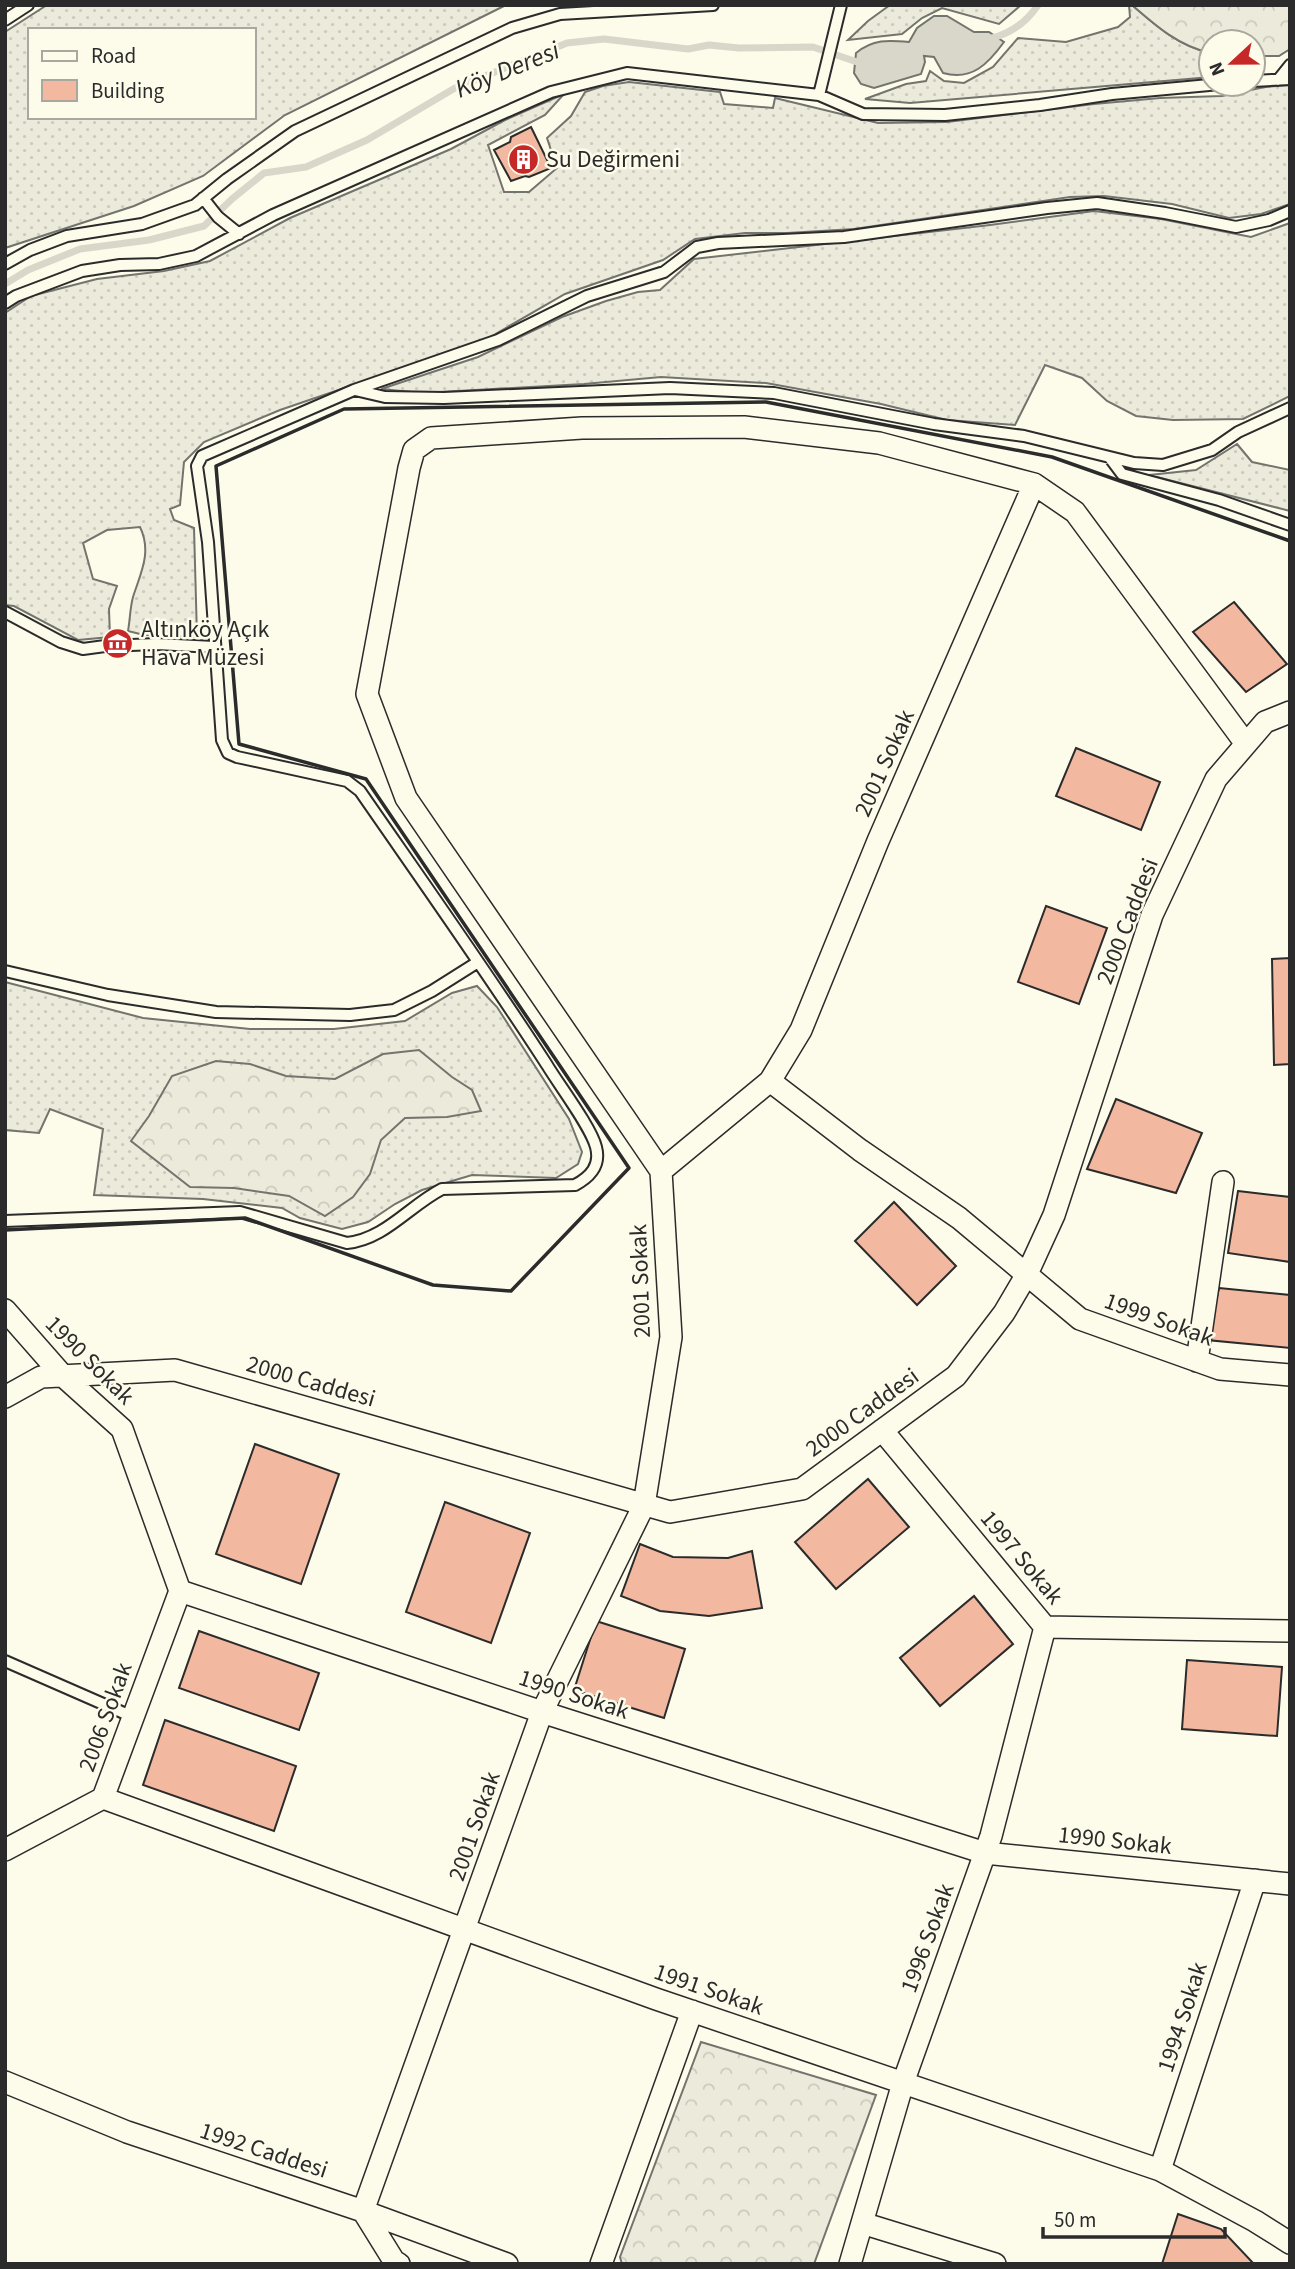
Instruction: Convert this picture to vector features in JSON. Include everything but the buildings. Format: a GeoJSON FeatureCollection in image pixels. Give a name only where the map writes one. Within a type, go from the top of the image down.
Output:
{"type":"FeatureCollection","features":[{"type":"Feature","properties":{"kind":"street"},"geometry":{"type":"LineString","coordinates":[[662,1171],[406,798],[367,694],[414,450],[431,438],[582,428],[744,427],[879,443],[1034,484],[1075,512],[1246,744]]}},
{"type":"Feature","properties":{"kind":"street","name":"2001 Sokak"},"geometry":{"type":"LineString","coordinates":[[363,2211],[542,1712],[644,1505],[671,1338],[662,1171],[771,1081],[800,1030],[878,842],[1034,484]]}},
{"type":"Feature","properties":{"kind":"street","name":"2000 Caddesi"},"geometry":{"type":"LineString","coordinates":[[63,1376],[174,1370],[670,1512],[802,1489],[956,1376],[1004,1313],[1027,1274],[1054,1215],[1152,915],[1216,779],[1265,722],[1290,712]]}},
{"type":"Feature","properties":{"kind":"street","name":"1999 Sokak"},"geometry":{"type":"LineString","coordinates":[[771,1081],[860,1150],[959,1218],[1080,1319],[1220,1369],[1290,1376]]}},
{"type":"Feature","properties":{"kind":"street"},"geometry":{"type":"LineString","coordinates":[[1198,1361],[1223,1182]]}},
{"type":"Feature","properties":{"kind":"street","name":"1990 Sokak"},"geometry":{"type":"LineString","coordinates":[[5,1310],[63,1376],[122,1429],[180,1591],[542,1712],[985,1853],[1290,1884]]}},
{"type":"Feature","properties":{"kind":"street"},"geometry":{"type":"LineString","coordinates":[[5,1396],[41,1377],[63,1376]]}},
{"type":"Feature","properties":{"kind":"street","name":"1997 Sokak"},"geometry":{"type":"LineString","coordinates":[[882,1430],[1045,1627],[1290,1631]]}},
{"type":"Feature","properties":{"kind":"street","name":"2006 Sokak"},"geometry":{"type":"LineString","coordinates":[[5,1850],[103,1798],[180,1591]]}},
{"type":"Feature","properties":{"kind":"street","name":"1996 Sokak"},"geometry":{"type":"LineString","coordinates":[[850,2264],[903,2083],[991,1836],[1045,1627]]}},
{"type":"Feature","properties":{"kind":"street","name":"1991 Sokak"},"geometry":{"type":"LineString","coordinates":[[103,1798],[692,2011],[1160,2170],[1290,2243]]}},
{"type":"Feature","properties":{"kind":"street","name":"1994 Sokak"},"geometry":{"type":"LineString","coordinates":[[1160,2170],[1255,1880]]}},
{"type":"Feature","properties":{"kind":"street"},"geometry":{"type":"LineString","coordinates":[[601,2264],[692,2011]]}},
{"type":"Feature","properties":{"kind":"street","name":"1992 Caddesi"},"geometry":{"type":"LineString","coordinates":[[5,2082],[127,2132],[363,2211],[507,2264]]}},
{"type":"Feature","properties":{"kind":"street"},"geometry":{"type":"LineString","coordinates":[[363,2211],[399,2264]]}},
{"type":"Feature","properties":{"kind":"street"},"geometry":{"type":"LineString","coordinates":[[862,2223],[995,2264]]}},
{"type":"Feature","properties":{"kind":"lane"},"geometry":{"type":"LineString","coordinates":[[5,20],[28,5]]}},
{"type":"Feature","properties":{"kind":"lane"},"geometry":{"type":"LineString","coordinates":[[5,264],[30,250],[67,236],[142,224],[195,205],[295,131],[512,28],[559,14],[713,5]]}},
{"type":"Feature","properties":{"kind":"lane"},"geometry":{"type":"LineString","coordinates":[[819,95],[840,5]]}},
{"type":"Feature","properties":{"kind":"lane"},"geometry":{"type":"LineString","coordinates":[[1284,80],[1290,65]]}},
{"type":"Feature","properties":{"kind":"lane"},"geometry":{"type":"LineString","coordinates":[[5,303],[16,296],[82,271],[120,265],[159,264],[196,256],[273,215],[551,92],[627,74],[819,95],[863,114],[945,115],[1197,86]]}},
{"type":"Feature","properties":{"kind":"lane"},"geometry":{"type":"LineString","coordinates":[[203,198],[218,217],[239,234]]}},
{"type":"Feature","properties":{"kind":"lane"},"geometry":{"type":"LineString","coordinates":[[5,1222],[240,1212],[347,1243],[363,1241],[442,1189],[575,1185],[588,1178],[597,1164],[596,1147],[585,1125],[506,1002],[360,791],[347,781],[228,753],[222,740],[208,542],[197,466],[202,456],[354,390],[498,340],[587,296],[664,272],[696,247],[718,243],[844,237],[1097,203],[1236,227],[1269,220],[1290,211]]}},
{"type":"Feature","properties":{"kind":"lane"},"geometry":{"type":"LineString","coordinates":[[354,390],[385,397],[444,398],[670,388],[774,393],[934,424],[1024,436],[1134,463],[1163,465],[1212,450],[1238,432],[1290,408]]}},
{"type":"Feature","properties":{"kind":"lane"},"geometry":{"type":"LineString","coordinates":[[1110,458],[1122,474],[1219,500],[1290,525]]}},
{"type":"Feature","properties":{"kind":"lane"},"geometry":{"type":"LineString","coordinates":[[5,612],[61,642],[83,649],[158,644],[214,647]]}},
{"type":"Feature","properties":{"kind":"lane"},"geometry":{"type":"LineString","coordinates":[[5,971],[108,995],[216,1012],[350,1014],[394,1010],[432,991],[478,962]]}},
{"type":"Feature","properties":{"kind":"lane"},"geometry":{"type":"LineString","coordinates":[[5,1661],[133,1717]]}},
{"type":"Feature","properties":{"kind":"green space"},"geometry":{"type":"Polygon","coordinates":[[[47,5],[506,5],[285,115],[203,176],[134,206],[5,248],[5,32],[47,5]]]}},
{"type":"Feature","properties":{"kind":"green space"},"geometry":{"type":"Polygon","coordinates":[[[890,5],[1021,5],[999,24],[942,8],[922,18],[902,34],[848,40],[890,5]]]}},
{"type":"Feature","properties":{"kind":"green space"},"geometry":{"type":"Polygon","coordinates":[[[1129,5],[1132,5],[1159,28],[1197,49],[1197,78],[910,103],[865,99],[906,84],[926,81],[930,71],[944,81],[964,83],[993,67],[1018,38],[1066,42],[1118,27],[1130,17],[1129,5]]]}},
{"type":"Feature","properties":{"kind":"green space"},"geometry":{"type":"Polygon","coordinates":[[[1132,5],[1290,5],[1290,49],[1279,56],[1267,56],[1267,28],[1197,28],[1197,49],[1169,35],[1132,5]]]}},
{"type":"Feature","properties":{"kind":"green space"},"geometry":{"type":"Polygon","coordinates":[[[629,82],[720,92],[724,104],[773,108],[775,98],[878,123],[947,122],[1160,98],[1267,98],[1267,87],[1290,85],[1290,204],[1261,214],[1229,218],[1172,204],[1104,196],[1070,197],[854,229],[745,233],[695,239],[663,260],[565,294],[485,340],[280,410],[204,442],[184,462],[180,505],[170,509],[174,520],[194,528],[197,637],[144,635],[128,631],[132,601],[145,554],[140,527],[107,530],[83,543],[93,579],[117,586],[109,609],[110,637],[78,640],[14,606],[5,605],[5,313],[31,296],[97,279],[164,271],[210,261],[290,218],[451,149],[505,120],[564,94],[545,115],[488,145],[504,192],[529,192],[557,168],[547,138],[571,116],[585,92],[629,82]]]}},
{"type":"Feature","properties":{"kind":"green space"},"geometry":{"type":"Polygon","coordinates":[[[1094,211],[1161,219],[1251,237],[1290,223],[1290,396],[1243,419],[1173,420],[1136,416],[1107,401],[1082,378],[1045,365],[1015,425],[947,420],[881,404],[766,383],[661,377],[422,393],[381,389],[478,357],[562,317],[606,301],[638,292],[660,290],[694,259],[1094,211]]]}},
{"type":"Feature","properties":{"kind":"green space"},"geometry":{"type":"Polygon","coordinates":[[[1237,444],[1252,462],[1290,470],[1290,511],[1149,475],[1196,470],[1237,444]]]}},
{"type":"Feature","properties":{"kind":"green space"},"geometry":{"type":"Polygon","coordinates":[[[5,982],[143,1018],[250,1029],[334,1029],[405,1021],[452,993],[477,986],[497,1007],[569,1119],[582,1152],[578,1164],[556,1178],[472,1175],[422,1190],[368,1222],[342,1229],[300,1218],[282,1208],[203,1199],[94,1195],[103,1129],[50,1109],[39,1133],[5,1130],[5,982]]]}},
{"type":"Feature","properties":{"kind":"green space"},"geometry":{"type":"Polygon","coordinates":[[[419,1050],[472,1090],[481,1111],[447,1117],[405,1118],[381,1140],[370,1174],[353,1197],[325,1216],[289,1196],[234,1188],[190,1187],[131,1141],[172,1076],[216,1061],[250,1064],[286,1076],[335,1079],[383,1054],[419,1050]]]}},
{"type":"Feature","properties":{"kind":"green space"},"geometry":{"type":"Polygon","coordinates":[[[701,2042],[876,2095],[814,2264],[622,2264],[620,2257],[701,2042]]]}},
{"type":"Feature","properties":{"kind":"shaded area"},"geometry":{"type":"Polygon","coordinates":[[[934,16],[947,16],[974,32],[989,32],[1004,42],[985,64],[971,73],[943,73],[934,57],[924,56],[921,74],[874,88],[861,84],[854,73],[856,53],[881,42],[909,42],[917,28],[934,16]]]}},
{"type":"Feature","properties":{"kind":"waterway","name":"Köy Deresi"},"geometry":{"type":"LineString","coordinates":[[989,39],[1017,27],[1038,5]]}},
{"type":"Feature","properties":{"kind":"waterway","name":"Köy Deresi"},"geometry":{"type":"LineString","coordinates":[[5,284],[28,270],[80,249],[149,240],[204,226],[264,173],[306,167],[367,140],[455,88],[567,43],[604,39],[688,49],[709,45],[739,48],[813,47],[857,62],[864,61]]}},
{"type":"Feature","properties":{"kind":"wall"},"geometry":{"type":"LineString","coordinates":[[5,1230],[245,1218],[433,1285],[511,1291],[629,1168],[366,779],[239,744],[216,466],[344,409],[766,402],[1052,457],[1290,541]]}},
{"type":"Feature","properties":{"kind":"place","name":"Su Değirmeni"},"geometry":{"type":"Point","coordinates":[523,159]}},
{"type":"Feature","properties":{"kind":"place","name":"Altınköy Açık Hava Müzesi"},"geometry":{"type":"Point","coordinates":[118,643]}}]}
